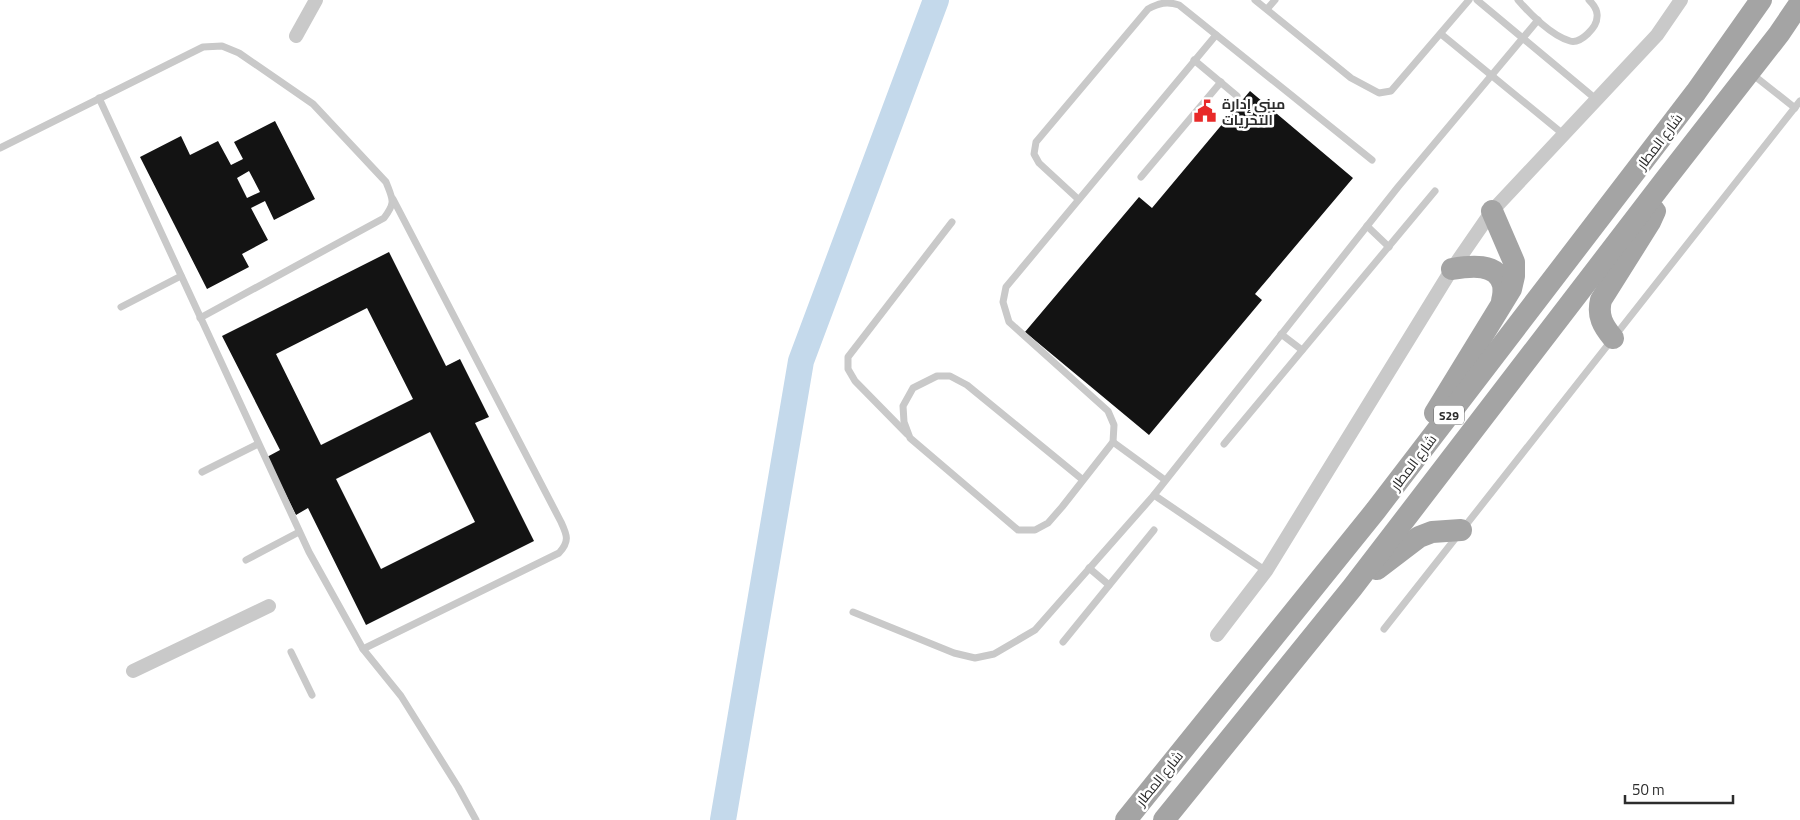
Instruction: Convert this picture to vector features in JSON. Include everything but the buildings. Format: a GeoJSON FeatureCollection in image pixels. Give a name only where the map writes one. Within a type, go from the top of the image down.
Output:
{"type":"FeatureCollection","features":[{"type":"Feature","properties":{"kind":"main road","name":"شارع المطار"},"geometry":{"type":"LineString","coordinates":[[1126,820],[1376,510],[1696,92],[1761,0]]}},
{"type":"Feature","properties":{"kind":"main road","name":"شارع المطار"},"geometry":{"type":"LineString","coordinates":[[1164,820],[1352,588],[1779,34],[1800,3]]}},
{"type":"Feature","properties":{"kind":"main road"},"geometry":{"type":"LineString","coordinates":[[1613,338],[1600,317],[1601,300],[1650,222],[1665,180]]}},
{"type":"Feature","properties":{"kind":"main road"},"geometry":{"type":"LineString","coordinates":[[1376,510],[1511,289],[1514,276],[1514,262],[1492,211]]}},
{"type":"Feature","properties":{"kind":"main road"},"geometry":{"type":"LineString","coordinates":[[1452,269],[1478,266],[1490,270],[1498,276],[1504,286],[1502,301]]}},
{"type":"Feature","properties":{"kind":"main road"},"geometry":{"type":"LineString","coordinates":[[1352,588],[1419,537],[1432,532],[1461,530]]}},
{"type":"Feature","properties":{"kind":"street"},"geometry":{"type":"LineString","coordinates":[[296,36],[316,0]]}},
{"type":"Feature","properties":{"kind":"street"},"geometry":{"type":"LineString","coordinates":[[1217,634],[1266,571],[1452,269],[1492,211],[1657,35],[1681,0]]}},
{"type":"Feature","properties":{"kind":"street"},"geometry":{"type":"LineString","coordinates":[[133,671],[269,606]]}},
{"type":"Feature","properties":{"kind":"lane"},"geometry":{"type":"LineString","coordinates":[[1256,0],[1351,78],[1379,93],[1391,91],[1470,0]]}},
{"type":"Feature","properties":{"kind":"lane"},"geometry":{"type":"LineString","coordinates":[[1267,9],[1275,0]]}},
{"type":"Feature","properties":{"kind":"lane"},"geometry":{"type":"LineString","coordinates":[[1477,0],[1597,100]]}},
{"type":"Feature","properties":{"kind":"lane"},"geometry":{"type":"LineString","coordinates":[[1518,0],[1538,20],[1559,36],[1572,42],[1579,40],[1587,34],[1598,20],[1597,12],[1589,0]]}},
{"type":"Feature","properties":{"kind":"lane"},"geometry":{"type":"LineString","coordinates":[[1078,200],[1039,163],[1034,154],[1036,142],[1148,9],[1158,4],[1169,2],[1180,5],[1372,160]]}},
{"type":"Feature","properties":{"kind":"lane"},"geometry":{"type":"LineString","coordinates":[[853,612],[954,653],[975,658],[994,654],[1035,630],[1154,495],[1367,226],[1538,20]]}},
{"type":"Feature","properties":{"kind":"lane"},"geometry":{"type":"LineString","coordinates":[[952,222],[848,357],[848,370],[855,381],[910,438],[1018,530],[1035,530],[1048,522],[1113,442],[1114,425],[1108,411],[1008,322],[1003,302],[1006,287],[1216,34]]}},
{"type":"Feature","properties":{"kind":"lane"},"geometry":{"type":"LineString","coordinates":[[1441,34],[1563,134]]}},
{"type":"Feature","properties":{"kind":"lane"},"geometry":{"type":"LineString","coordinates":[[0,148],[203,47],[222,46],[242,55],[313,104],[386,182],[392,198],[567,535],[566,545],[560,553],[363,649]]}},
{"type":"Feature","properties":{"kind":"lane"},"geometry":{"type":"LineString","coordinates":[[1194,60],[1237,96]]}},
{"type":"Feature","properties":{"kind":"lane"},"geometry":{"type":"LineString","coordinates":[[1749,73],[1795,108]]}},
{"type":"Feature","properties":{"kind":"lane"},"geometry":{"type":"LineString","coordinates":[[1141,176],[1221,82]]}},
{"type":"Feature","properties":{"kind":"lane"},"geometry":{"type":"LineString","coordinates":[[99,98],[308,552],[363,649],[400,696],[458,787],[476,820]]}},
{"type":"Feature","properties":{"kind":"lane"},"geometry":{"type":"LineString","coordinates":[[1384,629],[1800,101]]}},
{"type":"Feature","properties":{"kind":"lane"},"geometry":{"type":"LineString","coordinates":[[1224,444],[1434,191]]}},
{"type":"Feature","properties":{"kind":"lane"},"geometry":{"type":"LineString","coordinates":[[200,318],[384,218],[392,207],[392,198]]}},
{"type":"Feature","properties":{"kind":"lane"},"geometry":{"type":"LineString","coordinates":[[1367,226],[1388,246]]}},
{"type":"Feature","properties":{"kind":"lane"},"geometry":{"type":"LineString","coordinates":[[121,307],[181,276]]}},
{"type":"Feature","properties":{"kind":"lane"},"geometry":{"type":"LineString","coordinates":[[1281,334],[1302,350]]}},
{"type":"Feature","properties":{"kind":"lane"},"geometry":{"type":"LineString","coordinates":[[910,438],[904,422],[904,406],[913,388],[937,376],[950,376],[967,385],[1083,480]]}},
{"type":"Feature","properties":{"kind":"lane"},"geometry":{"type":"LineString","coordinates":[[1113,442],[1165,480]]}},
{"type":"Feature","properties":{"kind":"lane"},"geometry":{"type":"LineString","coordinates":[[202,472],[258,444]]}},
{"type":"Feature","properties":{"kind":"lane"},"geometry":{"type":"LineString","coordinates":[[1154,495],[1266,571]]}},
{"type":"Feature","properties":{"kind":"lane"},"geometry":{"type":"LineString","coordinates":[[1063,642],[1154,530]]}},
{"type":"Feature","properties":{"kind":"lane"},"geometry":{"type":"LineString","coordinates":[[246,560],[299,532]]}},
{"type":"Feature","properties":{"kind":"lane"},"geometry":{"type":"LineString","coordinates":[[1089,568],[1109,585]]}},
{"type":"Feature","properties":{"kind":"lane"},"geometry":{"type":"LineString","coordinates":[[291,652],[312,695]]}},
{"type":"Feature","properties":{"kind":"waterway"},"geometry":{"type":"LineString","coordinates":[[723,820],[801,361],[936,0]]}},
{"type":"Feature","properties":{"kind":"place","name":"مبنى إدارة التحريات"},"geometry":{"type":"Point","coordinates":[1205,111]}}]}
